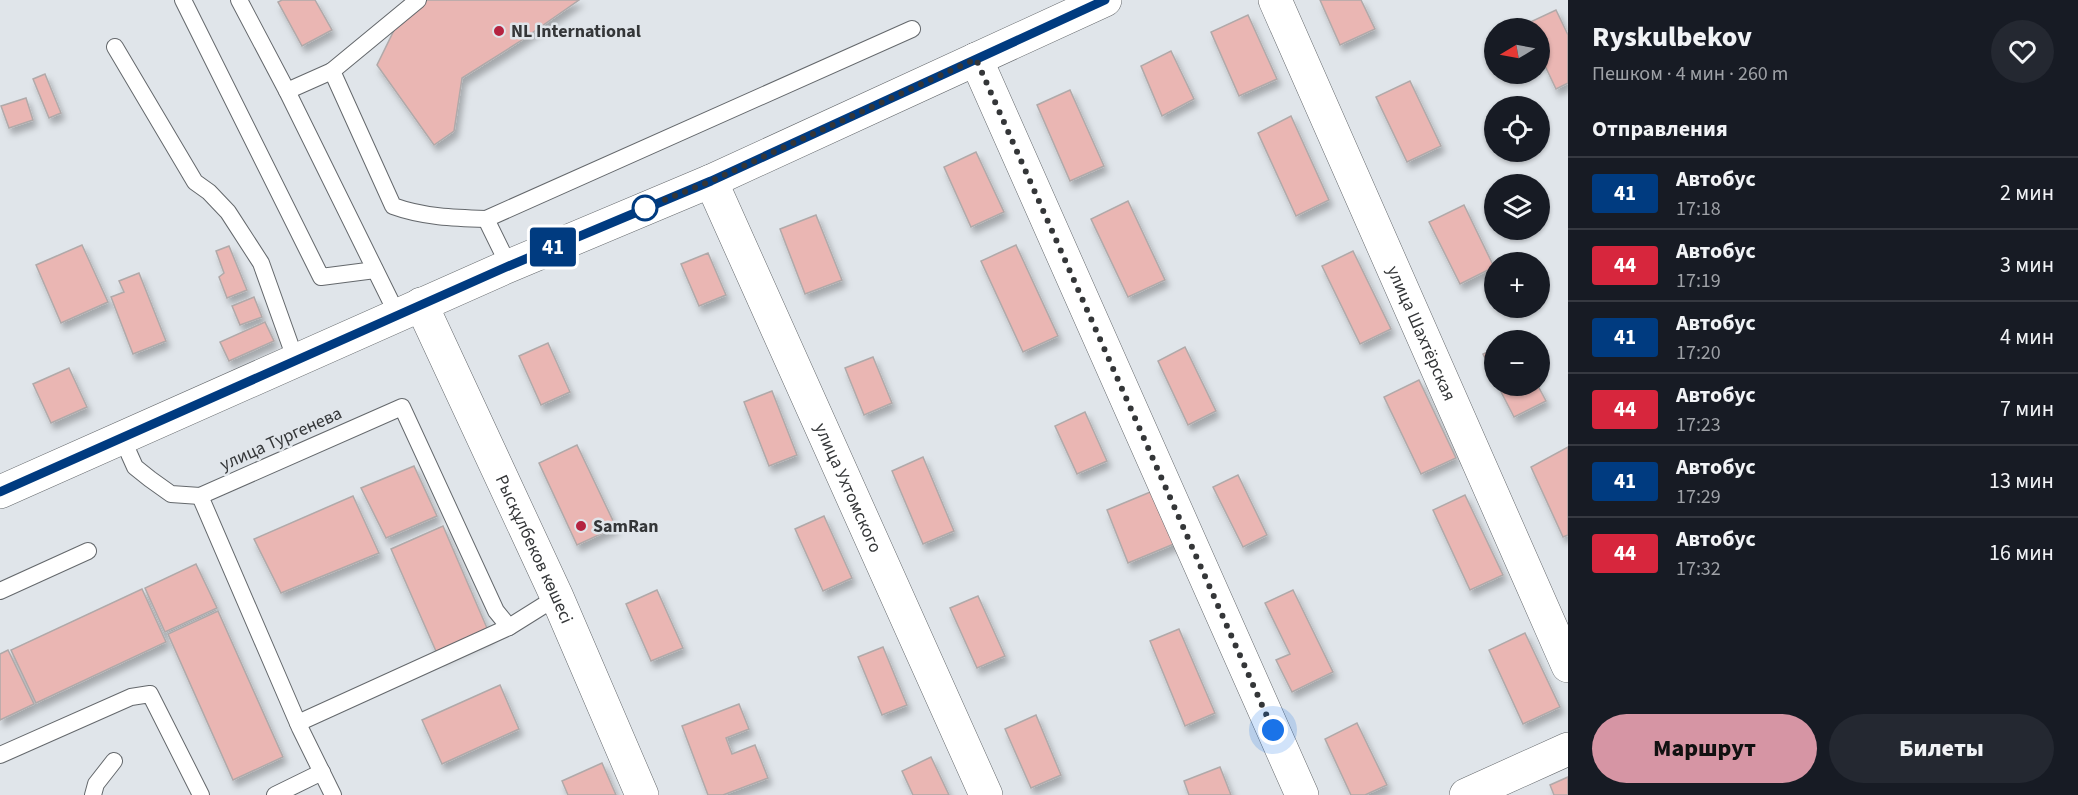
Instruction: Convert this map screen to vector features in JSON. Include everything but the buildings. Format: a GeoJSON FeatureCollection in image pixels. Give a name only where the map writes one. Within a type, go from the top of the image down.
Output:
{"type":"FeatureCollection","features":[{"type":"Feature","properties":{"kind":"street"},"geometry":{"type":"LineString","coordinates":[[0,492],[509,266],[711,181],[1105,0]]}},
{"type":"Feature","properties":{"kind":"street","name":"улица Шахтёрская"},"geometry":{"type":"LineString","coordinates":[[1275,0],[1568,666]]}},
{"type":"Feature","properties":{"kind":"street"},"geometry":{"type":"LineString","coordinates":[[976,59],[1302,795]]}},
{"type":"Feature","properties":{"kind":"street","name":"улица Ухтомского"},"geometry":{"type":"LineString","coordinates":[[711,181],[986,795]]}},
{"type":"Feature","properties":{"kind":"street","name":"Рысқұлбеков көшесі"},"geometry":{"type":"LineString","coordinates":[[410,310],[557,597],[642,795]]}},
{"type":"Feature","properties":{"kind":"street"},"geometry":{"type":"LineString","coordinates":[[1466,795],[1568,749]]}},
{"type":"Feature","properties":{"kind":"lane"},"geometry":{"type":"LineString","coordinates":[[183,0],[321,277],[375,270]]}},
{"type":"Feature","properties":{"kind":"lane"},"geometry":{"type":"LineString","coordinates":[[239,0],[287,91],[375,270],[410,310]]}},
{"type":"Feature","properties":{"kind":"lane"},"geometry":{"type":"LineString","coordinates":[[287,91],[332,71],[418,0]]}},
{"type":"Feature","properties":{"kind":"lane"},"geometry":{"type":"LineString","coordinates":[[332,71],[393,206],[411,213],[486,219],[912,28]]}},
{"type":"Feature","properties":{"kind":"lane"},"geometry":{"type":"LineString","coordinates":[[115,47],[195,182],[209,192],[228,212],[261,263],[296,361]]}},
{"type":"Feature","properties":{"kind":"lane"},"geometry":{"type":"LineString","coordinates":[[486,219],[509,266]]}},
{"type":"Feature","properties":{"kind":"lane","name":"улица Тургенева"},"geometry":{"type":"LineString","coordinates":[[200,496],[402,407],[496,611],[509,627]]}},
{"type":"Feature","properties":{"kind":"lane"},"geometry":{"type":"LineString","coordinates":[[123,438],[135,467],[150,479],[171,494],[200,496],[298,723],[333,795]]}},
{"type":"Feature","properties":{"kind":"lane"},"geometry":{"type":"LineString","coordinates":[[0,591],[88,551]]}},
{"type":"Feature","properties":{"kind":"lane"},"geometry":{"type":"LineString","coordinates":[[298,723],[509,627],[557,597]]}},
{"type":"Feature","properties":{"kind":"lane"},"geometry":{"type":"LineString","coordinates":[[0,755],[131,697],[150,694],[201,795]]}},
{"type":"Feature","properties":{"kind":"lane"},"geometry":{"type":"LineString","coordinates":[[93,795],[96,784],[114,761]]}},
{"type":"Feature","properties":{"kind":"lane"},"geometry":{"type":"LineString","coordinates":[[274,795],[322,772]]}},
{"type":"Feature","properties":{"kind":"bus line","name":"41"},"geometry":{"type":"LineString","coordinates":[[0,492],[421,304],[711,181],[1105,0]]}},
{"type":"Feature","properties":{"kind":"place","name":"NL International"},"geometry":{"type":"Point","coordinates":[499,31]}},
{"type":"Feature","properties":{"kind":"place","name":"SamRan"},"geometry":{"type":"Point","coordinates":[581,526]}},
{"type":"Feature","properties":{"kind":"route"},"geometry":{"type":"LineString","coordinates":[[645,208],[711,181],[976,59],[1273,730]]}}]}
